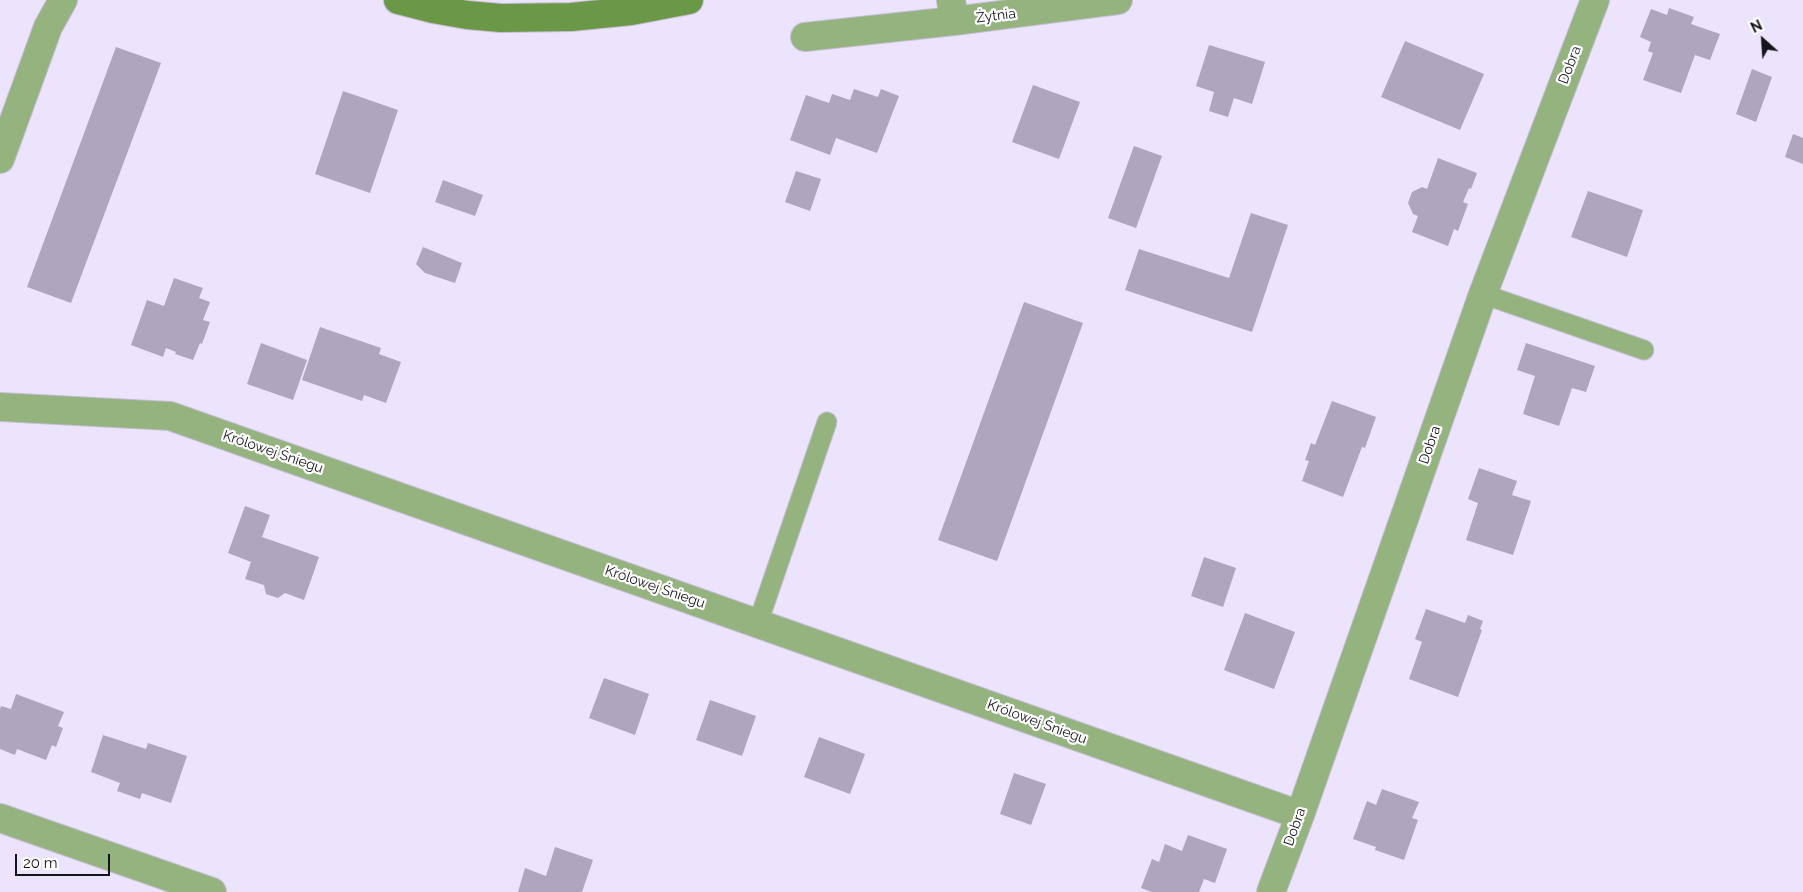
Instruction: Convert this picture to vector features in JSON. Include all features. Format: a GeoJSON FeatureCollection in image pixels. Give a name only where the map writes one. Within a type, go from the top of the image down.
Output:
{"type":"FeatureCollection","features":[{"type":"Feature","properties":{"kind":"street"},"geometry":{"type":"LineString","coordinates":[[46,0],[48,27]]}},
{"type":"Feature","properties":{"kind":"street"},"geometry":{"type":"LineString","coordinates":[[0,159],[48,27],[63,0]]}},
{"type":"Feature","properties":{"kind":"street"},"geometry":{"type":"LineString","coordinates":[[398,0],[442,11],[501,18],[594,15],[631,11],[689,0]]}},
{"type":"Feature","properties":{"kind":"street","name":"Żytnia"},"geometry":{"type":"LineString","coordinates":[[805,37],[952,11],[1118,0]]}},
{"type":"Feature","properties":{"kind":"street","name":"Dobra"},"geometry":{"type":"LineString","coordinates":[[1271,892],[1300,815],[1483,294],[1595,0]]}},
{"type":"Feature","properties":{"kind":"street","name":"Królowej Śniegu"},"geometry":{"type":"LineString","coordinates":[[0,407],[170,416],[1300,815]]}},
{"type":"Feature","properties":{"kind":"street"},"geometry":{"type":"LineString","coordinates":[[0,818],[212,892]]}},
{"type":"Feature","properties":{"kind":"lane"},"geometry":{"type":"LineString","coordinates":[[1483,294],[1644,350]]}},
{"type":"Feature","properties":{"kind":"lane"},"geometry":{"type":"LineString","coordinates":[[758,623],[827,422]]}},
{"type":"Feature","properties":{"kind":"building"},"geometry":{"type":"Polygon","coordinates":[[[1669,8],[1694,17],[1691,24],[1720,34],[1710,60],[1695,55],[1681,93],[1643,80],[1653,53],[1648,51],[1651,42],[1640,37],[1651,9],[1667,15],[1669,8]]]}},
{"type":"Feature","properties":{"kind":"building"},"geometry":{"type":"Polygon","coordinates":[[[1405,41],[1484,74],[1460,130],[1381,97],[1405,41]]]}},
{"type":"Feature","properties":{"kind":"building"},"geometry":{"type":"Polygon","coordinates":[[[1209,45],[1265,62],[1252,104],[1234,98],[1228,117],[1209,111],[1214,92],[1196,86],[1209,45]]]}},
{"type":"Feature","properties":{"kind":"building"},"geometry":{"type":"Polygon","coordinates":[[[116,47],[161,63],[71,303],[27,287],[116,47]]]}},
{"type":"Feature","properties":{"kind":"building"},"geometry":{"type":"Polygon","coordinates":[[[1752,69],[1772,77],[1756,122],[1736,114],[1752,69]]]}},
{"type":"Feature","properties":{"kind":"building"},"geometry":{"type":"Polygon","coordinates":[[[1033,85],[1080,102],[1059,159],[1012,142],[1033,85]]]}},
{"type":"Feature","properties":{"kind":"building"},"geometry":{"type":"Polygon","coordinates":[[[854,89],[878,97],[881,89],[899,96],[877,153],[836,138],[830,155],[790,140],[806,95],[829,103],[832,94],[850,100],[854,89]]]}},
{"type":"Feature","properties":{"kind":"building"},"geometry":{"type":"Polygon","coordinates":[[[343,91],[398,110],[370,193],[315,174],[343,91]]]}},
{"type":"Feature","properties":{"kind":"building"},"geometry":{"type":"Polygon","coordinates":[[[1793,134],[1803,138],[1803,164],[1785,157],[1793,134]]]}},
{"type":"Feature","properties":{"kind":"building"},"geometry":{"type":"Polygon","coordinates":[[[1134,146],[1162,156],[1136,228],[1108,218],[1134,146]]]}},
{"type":"Feature","properties":{"kind":"building"},"geometry":{"type":"Polygon","coordinates":[[[1438,158],[1477,173],[1471,189],[1469,188],[1463,202],[1468,204],[1458,231],[1454,229],[1448,246],[1412,232],[1418,216],[1413,214],[1408,203],[1412,192],[1422,187],[1427,189],[1438,158]]]}},
{"type":"Feature","properties":{"kind":"building"},"geometry":{"type":"Polygon","coordinates":[[[796,171],[821,179],[810,211],[785,202],[796,171]]]}},
{"type":"Feature","properties":{"kind":"building"},"geometry":{"type":"Polygon","coordinates":[[[443,180],[483,195],[475,216],[435,202],[443,180]]]}},
{"type":"Feature","properties":{"kind":"building"},"geometry":{"type":"Polygon","coordinates":[[[1588,191],[1643,210],[1627,257],[1571,237],[1588,191]]]}},
{"type":"Feature","properties":{"kind":"building"},"geometry":{"type":"Polygon","coordinates":[[[1251,213],[1288,225],[1252,332],[1125,290],[1139,249],[1229,278],[1251,213]]]}},
{"type":"Feature","properties":{"kind":"building"},"geometry":{"type":"Polygon","coordinates":[[[423,247],[462,263],[455,283],[425,273],[416,264],[423,247]]]}},
{"type":"Feature","properties":{"kind":"building"},"geometry":{"type":"Polygon","coordinates":[[[174,278],[203,288],[199,298],[210,302],[203,320],[210,322],[202,344],[200,343],[193,360],[175,354],[176,352],[166,348],[163,357],[131,345],[147,300],[164,306],[174,278]]]}},
{"type":"Feature","properties":{"kind":"building"},"geometry":{"type":"Polygon","coordinates":[[[1024,302],[1083,323],[997,561],[938,540],[1024,302]]]}},
{"type":"Feature","properties":{"kind":"building"},"geometry":{"type":"Polygon","coordinates":[[[320,327],[381,348],[379,354],[401,362],[386,403],[364,395],[362,401],[302,380],[320,327]]]}},
{"type":"Feature","properties":{"kind":"building"},"geometry":{"type":"Polygon","coordinates":[[[261,343],[307,360],[293,400],[247,384],[261,343]]]}},
{"type":"Feature","properties":{"kind":"building"},"geometry":{"type":"Polygon","coordinates":[[[1526,343],[1595,366],[1586,392],[1572,388],[1559,426],[1523,414],[1535,376],[1517,370],[1526,343]]]}},
{"type":"Feature","properties":{"kind":"building"},"geometry":{"type":"Polygon","coordinates":[[[1332,401],[1376,417],[1365,448],[1362,447],[1343,497],[1302,481],[1309,461],[1305,460],[1311,443],[1315,445],[1332,401]]]}},
{"type":"Feature","properties":{"kind":"building"},"geometry":{"type":"Polygon","coordinates":[[[1479,468],[1517,481],[1512,495],[1531,501],[1513,555],[1466,540],[1478,503],[1468,499],[1479,468]]]}},
{"type":"Feature","properties":{"kind":"building"},"geometry":{"type":"Polygon","coordinates":[[[245,506],[270,515],[262,537],[319,557],[304,600],[285,593],[278,598],[266,594],[264,585],[245,579],[251,562],[228,553],[245,506]]]}},
{"type":"Feature","properties":{"kind":"building"},"geometry":{"type":"Polygon","coordinates":[[[1204,557],[1236,568],[1223,607],[1191,596],[1204,557]]]}},
{"type":"Feature","properties":{"kind":"building"},"geometry":{"type":"Polygon","coordinates":[[[1426,609],[1465,623],[1468,615],[1483,621],[1480,629],[1482,630],[1458,697],[1409,679],[1422,642],[1415,639],[1426,609]]]}},
{"type":"Feature","properties":{"kind":"building"},"geometry":{"type":"Polygon","coordinates":[[[1245,613],[1295,632],[1274,689],[1224,670],[1245,613]]]}},
{"type":"Feature","properties":{"kind":"building"},"geometry":{"type":"Polygon","coordinates":[[[604,678],[649,694],[635,735],[589,718],[604,678]]]}},
{"type":"Feature","properties":{"kind":"building"},"geometry":{"type":"Polygon","coordinates":[[[16,694],[64,712],[58,726],[63,728],[56,747],[52,745],[46,760],[17,749],[15,755],[0,749],[0,709],[1,706],[11,709],[16,694]]]}},
{"type":"Feature","properties":{"kind":"building"},"geometry":{"type":"Polygon","coordinates":[[[710,700],[756,716],[742,756],[696,740],[710,700]]]}},
{"type":"Feature","properties":{"kind":"building"},"geometry":{"type":"Polygon","coordinates":[[[103,735],[146,749],[148,743],[187,756],[171,803],[142,793],[140,799],[117,791],[120,783],[91,772],[103,735]]]}},
{"type":"Feature","properties":{"kind":"building"},"geometry":{"type":"Polygon","coordinates":[[[819,737],[865,754],[850,794],[804,777],[819,737]]]}},
{"type":"Feature","properties":{"kind":"building"},"geometry":{"type":"Polygon","coordinates":[[[1014,773],[1046,784],[1031,825],[1000,814],[1014,773]]]}},
{"type":"Feature","properties":{"kind":"building"},"geometry":{"type":"Polygon","coordinates":[[[1382,789],[1419,802],[1412,818],[1418,820],[1404,860],[1375,850],[1376,847],[1353,839],[1367,801],[1376,805],[1382,789]]]}},
{"type":"Feature","properties":{"kind":"building"},"geometry":{"type":"Polygon","coordinates":[[[1188,835],[1227,849],[1215,883],[1204,879],[1199,892],[1152,892],[1141,888],[1152,859],[1159,862],[1165,844],[1182,851],[1188,835]]]}},
{"type":"Feature","properties":{"kind":"building"},"geometry":{"type":"Polygon","coordinates":[[[555,847],[593,860],[582,892],[518,892],[525,868],[546,876],[555,847]]]}}]}
